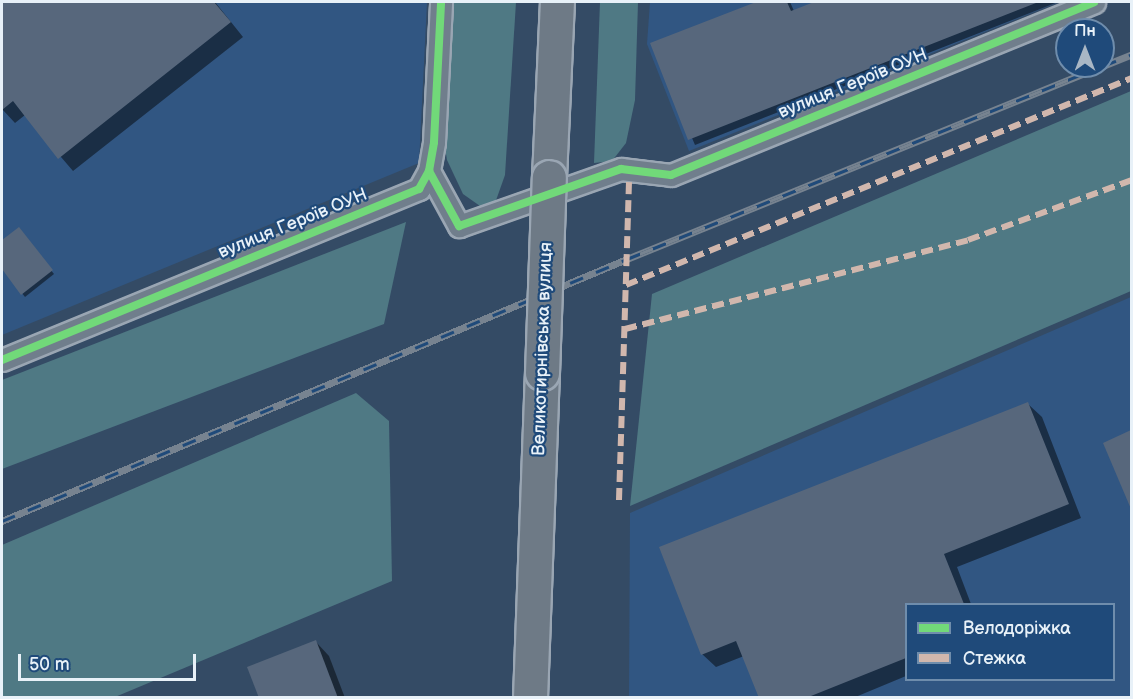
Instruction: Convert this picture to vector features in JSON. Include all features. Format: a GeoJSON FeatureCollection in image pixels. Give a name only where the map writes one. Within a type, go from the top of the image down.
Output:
{"type":"FeatureCollection","features":[{"type":"Feature","properties":{"kind":"main road","name":"Великотирнівська вулиця"},"geometry":{"type":"LineString","coordinates":[[530,698],[557,2]]}},
{"type":"Feature","properties":{"kind":"street"},"geometry":{"type":"LineString","coordinates":[[429,171],[434,142],[441,2]]}},
{"type":"Feature","properties":{"kind":"street","name":"вулиця Героїв ОУН"},"geometry":{"type":"LineString","coordinates":[[429,171],[459,226],[621,169],[671,175],[1094,2]]}},
{"type":"Feature","properties":{"kind":"street","name":"вулиця Героїв ОУН"},"geometry":{"type":"LineString","coordinates":[[2,360],[419,189],[429,171]]}},
{"type":"Feature","properties":{"kind":"shaded area"},"geometry":{"type":"Polygon","coordinates":[[[2,2],[427,2],[419,163],[2,335],[2,2]]]}},
{"type":"Feature","properties":{"kind":"shaded area"},"geometry":{"type":"Polygon","coordinates":[[[650,2],[1059,2],[689,151],[647,44],[650,2]]]}},
{"type":"Feature","properties":{"kind":"shaded area"},"geometry":{"type":"Polygon","coordinates":[[[1131,297],[1131,697],[629,698],[630,513],[1131,297]]]}},
{"type":"Feature","properties":{"kind":"green space"},"geometry":{"type":"Polygon","coordinates":[[[448,2],[516,2],[505,175],[494,206],[480,206],[463,194],[447,160],[440,117],[448,2]]]}},
{"type":"Feature","properties":{"kind":"green space"},"geometry":{"type":"Polygon","coordinates":[[[600,2],[638,2],[635,100],[626,143],[612,161],[594,163],[600,2]]]}},
{"type":"Feature","properties":{"kind":"green space"},"geometry":{"type":"Polygon","coordinates":[[[1131,91],[1131,291],[630,506],[652,294],[1131,91]]]}},
{"type":"Feature","properties":{"kind":"green space"},"geometry":{"type":"Polygon","coordinates":[[[406,222],[384,324],[2,469],[2,380],[406,222]]]}},
{"type":"Feature","properties":{"kind":"green space"},"geometry":{"type":"Polygon","coordinates":[[[356,393],[389,421],[392,581],[115,697],[2,697],[2,545],[356,393]]]}},
{"type":"Feature","properties":{"kind":"building"},"geometry":{"type":"Polygon","coordinates":[[[2,2],[214,2],[231,22],[58,159],[13,101],[2,110],[2,2]]]}},
{"type":"Feature","properties":{"kind":"building"},"geometry":{"type":"Polygon","coordinates":[[[756,2],[787,2],[791,11],[814,2],[1036,3],[688,140],[650,43],[756,2]]]}},
{"type":"Feature","properties":{"kind":"building"},"geometry":{"type":"Polygon","coordinates":[[[19,227],[53,270],[21,295],[2,269],[2,240],[19,227]]]}},
{"type":"Feature","properties":{"kind":"building"},"geometry":{"type":"Polygon","coordinates":[[[1028,402],[1069,504],[944,554],[964,603],[905,603],[905,658],[806,698],[759,698],[736,641],[701,655],[659,547],[1028,402]]]}},
{"type":"Feature","properties":{"kind":"building"},"geometry":{"type":"Polygon","coordinates":[[[1131,430],[1131,509],[1103,443],[1131,430]]]}},
{"type":"Feature","properties":{"kind":"building"},"geometry":{"type":"Polygon","coordinates":[[[316,640],[338,698],[259,698],[247,667],[316,640]]]}},
{"type":"Feature","properties":{"kind":"railway"},"geometry":{"type":"LineString","coordinates":[[1115,61],[1132,54]]}},
{"type":"Feature","properties":{"kind":"railway"},"geometry":{"type":"LineString","coordinates":[[2,521],[627,259],[1072,78]]}},
{"type":"Feature","properties":{"kind":"marked path"},"geometry":{"type":"LineString","coordinates":[[626,285],[1132,78]]}},
{"type":"Feature","properties":{"kind":"marked path"},"geometry":{"type":"LineString","coordinates":[[625,329],[968,240],[1132,180]]}},
{"type":"Feature","properties":{"kind":"marked path"},"geometry":{"type":"LineString","coordinates":[[619,500],[629,182]]}},
{"type":"Feature","properties":{"kind":"cycle path"},"geometry":{"type":"LineString","coordinates":[[2,360],[419,189],[429,171],[434,142],[441,2]]}},
{"type":"Feature","properties":{"kind":"cycle path"},"geometry":{"type":"LineString","coordinates":[[429,171],[459,226],[621,169],[671,175],[1094,2]]}}]}
